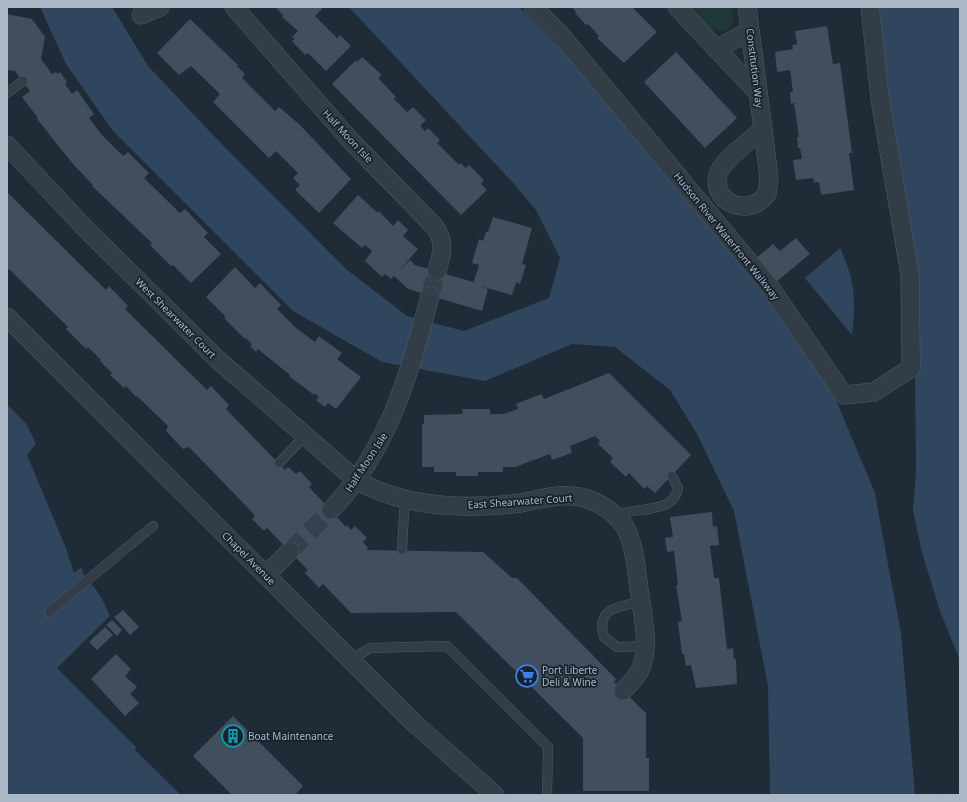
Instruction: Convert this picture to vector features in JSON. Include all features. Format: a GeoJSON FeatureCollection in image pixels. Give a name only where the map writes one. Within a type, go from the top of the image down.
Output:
{"type":"FeatureCollection","features":[{"type":"Feature","properties":{"kind":"street"},"geometry":{"type":"LineString","coordinates":[[141,15],[160,7]]}},
{"type":"Feature","properties":{"kind":"street","name":"Half Moon Isle"},"geometry":{"type":"LineString","coordinates":[[234,7],[352,142],[434,226],[443,240],[443,248],[437,271]]}},
{"type":"Feature","properties":{"kind":"street","name":"Hudson River Waterfront Walkway"},"geometry":{"type":"LineString","coordinates":[[533,7],[560,34],[770,287],[844,395],[874,392],[911,368],[910,275],[881,106],[870,7]]}},
{"type":"Feature","properties":{"kind":"street"},"geometry":{"type":"LineString","coordinates":[[677,7],[758,93]]}},
{"type":"Feature","properties":{"kind":"street","name":"Constitution Way"},"geometry":{"type":"LineString","coordinates":[[747,7],[763,129]]}},
{"type":"Feature","properties":{"kind":"street"},"geometry":{"type":"LineString","coordinates":[[716,49],[750,31]]}},
{"type":"Feature","properties":{"kind":"street","name":"West Shearwater Court"},"geometry":{"type":"LineString","coordinates":[[7,145],[78,222],[213,355],[336,465],[356,480]]}},
{"type":"Feature","properties":{"kind":"street","name":"Half Moon Isle"},"geometry":{"type":"LineString","coordinates":[[331,510],[356,480],[382,440],[408,371],[428,304]]}},
{"type":"Feature","properties":{"kind":"street","name":"Chapel Avenue"},"geometry":{"type":"LineString","coordinates":[[7,317],[351,660],[439,746],[495,795]]}},
{"type":"Feature","properties":{"kind":"street","name":"East Shearwater Court"},"geometry":{"type":"LineString","coordinates":[[356,480],[380,492],[406,500],[439,505],[489,505],[573,496],[592,500],[615,516],[624,526],[631,542],[641,602],[645,646],[639,672],[623,691]]}},
{"type":"Feature","properties":{"kind":"street"},"geometry":{"type":"LineString","coordinates":[[266,575],[290,551]]}},
{"type":"Feature","properties":{"kind":"lane"},"geometry":{"type":"LineString","coordinates":[[7,93],[23,81]]}},
{"type":"Feature","properties":{"kind":"lane"},"geometry":{"type":"LineString","coordinates":[[278,463],[305,436]]}},
{"type":"Feature","properties":{"kind":"lane"},"geometry":{"type":"LineString","coordinates":[[615,516],[627,511],[662,507],[672,503],[675,499],[678,488],[672,476]]}},
{"type":"Feature","properties":{"kind":"lane"},"geometry":{"type":"LineString","coordinates":[[402,550],[406,500]]}},
{"type":"Feature","properties":{"kind":"lane"},"geometry":{"type":"LineString","coordinates":[[49,612],[153,526]]}},
{"type":"Feature","properties":{"kind":"lane"},"geometry":{"type":"LineString","coordinates":[[641,602],[614,608],[604,617],[602,627],[604,637],[617,647],[645,646]]}},
{"type":"Feature","properties":{"kind":"lane"},"geometry":{"type":"LineString","coordinates":[[351,660],[370,648],[447,646],[548,747],[547,795]]}},
{"type":"Feature","properties":{"kind":"green space"},"geometry":{"type":"Polygon","coordinates":[[[688,7],[731,7],[734,23],[725,31],[708,30],[688,7]]]}},
{"type":"Feature","properties":{"kind":"water"},"geometry":{"type":"Polygon","coordinates":[[[40,7],[112,7],[148,66],[213,135],[346,269],[407,316],[464,331],[549,298],[560,258],[536,210],[515,185],[349,7],[519,7],[572,61],[764,290],[836,400],[875,493],[901,633],[915,795],[770,795],[768,686],[734,511],[697,434],[670,390],[615,347],[572,344],[485,381],[382,362],[293,311],[113,131],[66,64],[40,7]]]}},
{"type":"Feature","properties":{"kind":"water"},"geometry":{"type":"Polygon","coordinates":[[[875,7],[960,7],[960,728],[905,512],[913,510],[916,471],[914,274],[875,7]]]}},
{"type":"Feature","properties":{"kind":"water"},"geometry":{"type":"Polygon","coordinates":[[[840,248],[849,270],[853,290],[854,311],[852,335],[805,278],[840,248]]]}},
{"type":"Feature","properties":{"kind":"water"},"geometry":{"type":"Polygon","coordinates":[[[7,404],[27,425],[44,461],[84,575],[95,588],[118,608],[57,668],[136,747],[135,750],[181,795],[7,795],[7,404]]]}},
{"type":"Feature","properties":{"kind":"pier"},"geometry":{"type":"Polygon","coordinates":[[[36,444],[38,444],[46,460],[83,566],[74,573],[66,548],[27,455],[36,444]]]}},
{"type":"Feature","properties":{"kind":"pier"},"geometry":{"type":"Polygon","coordinates":[[[913,510],[921,549],[940,611],[959,658],[960,730],[958,729],[903,512],[913,510]]]}},
{"type":"Feature","properties":{"kind":"pier"},"geometry":{"type":"Polygon","coordinates":[[[96,587],[119,607],[110,616],[95,588],[96,587]]]}},
{"type":"Feature","properties":{"kind":"pier"},"geometry":{"type":"Polygon","coordinates":[[[960,731],[960,778],[957,795],[943,795],[958,733],[960,731]]]}},
{"type":"Feature","properties":{"kind":"building"},"geometry":{"type":"Polygon","coordinates":[[[275,7],[321,7],[322,9],[315,16],[337,38],[340,35],[351,46],[326,71],[308,53],[305,55],[292,41],[295,39],[292,37],[298,31],[282,17],[284,16],[275,7]]]}},
{"type":"Feature","properties":{"kind":"building"},"geometry":{"type":"Polygon","coordinates":[[[572,7],[632,7],[657,32],[624,63],[597,38],[599,36],[588,24],[586,25],[575,13],[576,12],[572,7]]]}},
{"type":"Feature","properties":{"kind":"building"},"geometry":{"type":"Polygon","coordinates":[[[7,14],[32,19],[45,37],[41,59],[52,74],[56,72],[58,74],[60,72],[67,82],[65,84],[72,94],[77,90],[94,114],[89,118],[102,135],[123,156],[128,152],[149,173],[144,178],[180,213],[185,209],[208,233],[204,237],[221,254],[191,283],[173,265],[171,266],[150,245],[152,243],[92,186],[93,185],[73,164],[37,119],[38,118],[22,97],[30,91],[15,71],[7,70],[7,14]]]}},
{"type":"Feature","properties":{"kind":"building"},"geometry":{"type":"Polygon","coordinates":[[[190,19],[238,65],[237,66],[245,74],[242,78],[275,111],[279,107],[300,125],[351,179],[319,213],[295,190],[300,185],[293,178],[298,173],[276,151],[269,158],[213,102],[220,94],[191,66],[179,75],[157,53],[190,19]]]}},
{"type":"Feature","properties":{"kind":"building"},"geometry":{"type":"Polygon","coordinates":[[[827,26],[833,64],[840,63],[852,153],[849,153],[854,190],[821,195],[819,182],[814,183],[813,178],[796,180],[793,160],[802,159],[800,148],[798,149],[797,137],[799,137],[794,103],[791,104],[790,92],[793,92],[790,70],[777,72],[775,52],[793,49],[792,45],[797,44],[795,31],[827,26]]]}},
{"type":"Feature","properties":{"kind":"building"},"geometry":{"type":"Polygon","coordinates":[[[676,52],[737,118],[705,148],[644,82],[676,52]]]}},
{"type":"Feature","properties":{"kind":"building"},"geometry":{"type":"Polygon","coordinates":[[[362,57],[382,75],[378,78],[396,97],[394,99],[407,112],[413,107],[426,120],[420,126],[425,131],[428,128],[440,140],[437,143],[459,165],[460,163],[466,168],[469,165],[484,180],[481,184],[487,190],[461,215],[332,84],[356,60],[357,62],[362,57]]]}},
{"type":"Feature","properties":{"kind":"building"},"geometry":{"type":"Polygon","coordinates":[[[7,192],[106,290],[109,286],[128,306],[125,309],[207,390],[211,386],[229,405],[226,409],[285,470],[288,467],[296,474],[300,471],[312,484],[309,487],[346,527],[347,525],[351,530],[355,526],[367,538],[363,542],[368,548],[366,550],[483,552],[512,578],[517,578],[616,679],[614,682],[646,713],[646,758],[649,758],[649,791],[583,791],[583,738],[456,612],[351,613],[323,584],[319,588],[305,573],[308,570],[267,528],[264,531],[252,519],[255,516],[250,510],[189,447],[183,449],[166,431],[168,426],[126,386],[124,388],[110,375],[112,373],[100,361],[101,360],[88,347],[86,349],[66,329],[68,327],[9,269],[7,272],[7,192]]]}},
{"type":"Feature","properties":{"kind":"building"},"geometry":{"type":"Polygon","coordinates":[[[358,195],[378,213],[379,211],[393,226],[398,220],[408,230],[403,236],[418,249],[399,271],[410,260],[415,265],[473,282],[473,284],[479,265],[472,263],[479,239],[483,241],[493,217],[532,228],[522,264],[526,265],[520,284],[516,282],[512,295],[480,286],[488,289],[482,311],[408,289],[394,276],[391,279],[385,274],[382,277],[365,261],[372,251],[365,245],[362,248],[333,223],[358,195]]]}},
{"type":"Feature","properties":{"kind":"building"},"geometry":{"type":"Polygon","coordinates":[[[796,238],[810,254],[776,282],[756,258],[773,244],[780,251],[796,238]]]}},
{"type":"Feature","properties":{"kind":"building"},"geometry":{"type":"Polygon","coordinates":[[[235,267],[255,288],[260,283],[281,305],[277,309],[296,328],[315,342],[319,336],[342,353],[337,359],[361,377],[336,409],[328,403],[325,407],[316,400],[319,397],[315,393],[314,395],[289,376],[290,375],[258,349],[256,352],[250,346],[252,344],[224,318],[226,317],[206,297],[235,267]]]}},
{"type":"Feature","properties":{"kind":"building"},"geometry":{"type":"Polygon","coordinates":[[[609,373],[691,455],[655,493],[647,486],[644,489],[629,473],[626,477],[610,462],[613,458],[598,444],[600,441],[595,436],[570,446],[572,453],[552,460],[550,454],[515,467],[503,467],[503,472],[478,472],[478,476],[456,476],[456,472],[434,472],[434,467],[422,467],[422,424],[424,424],[424,415],[463,414],[462,409],[490,409],[490,414],[504,414],[518,409],[516,404],[541,394],[544,399],[609,373]]]}},
{"type":"Feature","properties":{"kind":"building"},"geometry":{"type":"Polygon","coordinates":[[[712,512],[713,527],[717,526],[719,545],[710,546],[714,578],[719,578],[727,649],[733,648],[734,659],[736,659],[737,684],[696,688],[691,665],[686,666],[684,654],[682,654],[678,622],[682,621],[676,585],[678,585],[674,551],[667,552],[665,538],[673,537],[670,517],[712,512]]]}},
{"type":"Feature","properties":{"kind":"building"},"geometry":{"type":"Polygon","coordinates":[[[123,610],[139,627],[130,635],[114,617],[123,610]]]}},
{"type":"Feature","properties":{"kind":"building"},"geometry":{"type":"Polygon","coordinates":[[[112,620],[122,630],[117,636],[106,625],[112,620]]]}},
{"type":"Feature","properties":{"kind":"building"},"geometry":{"type":"Polygon","coordinates":[[[105,627],[113,635],[97,650],[89,642],[105,627]]]}},
{"type":"Feature","properties":{"kind":"building"},"geometry":{"type":"Polygon","coordinates":[[[116,654],[131,669],[125,676],[137,687],[130,694],[139,703],[125,716],[91,679],[116,654]]]}},
{"type":"Feature","properties":{"kind":"building","name":"Boat Maintenance"},"geometry":{"type":"Polygon","coordinates":[[[233,716],[303,786],[295,795],[232,795],[193,756],[233,716]]]}},
{"type":"Feature","properties":{"kind":"tunnel"},"geometry":{"type":"LineString","coordinates":[[430,296],[437,271]]}},
{"type":"Feature","properties":{"kind":"tunnel"},"geometry":{"type":"LineString","coordinates":[[290,551],[331,510]]}},
{"type":"Feature","properties":{"kind":"place","name":"Port Liberte Deli & Wine"},"geometry":{"type":"Point","coordinates":[527,676]}},
{"type":"Feature","properties":{"kind":"place","name":"Boat Maintenance"},"geometry":{"type":"Point","coordinates":[233,736]}}]}
